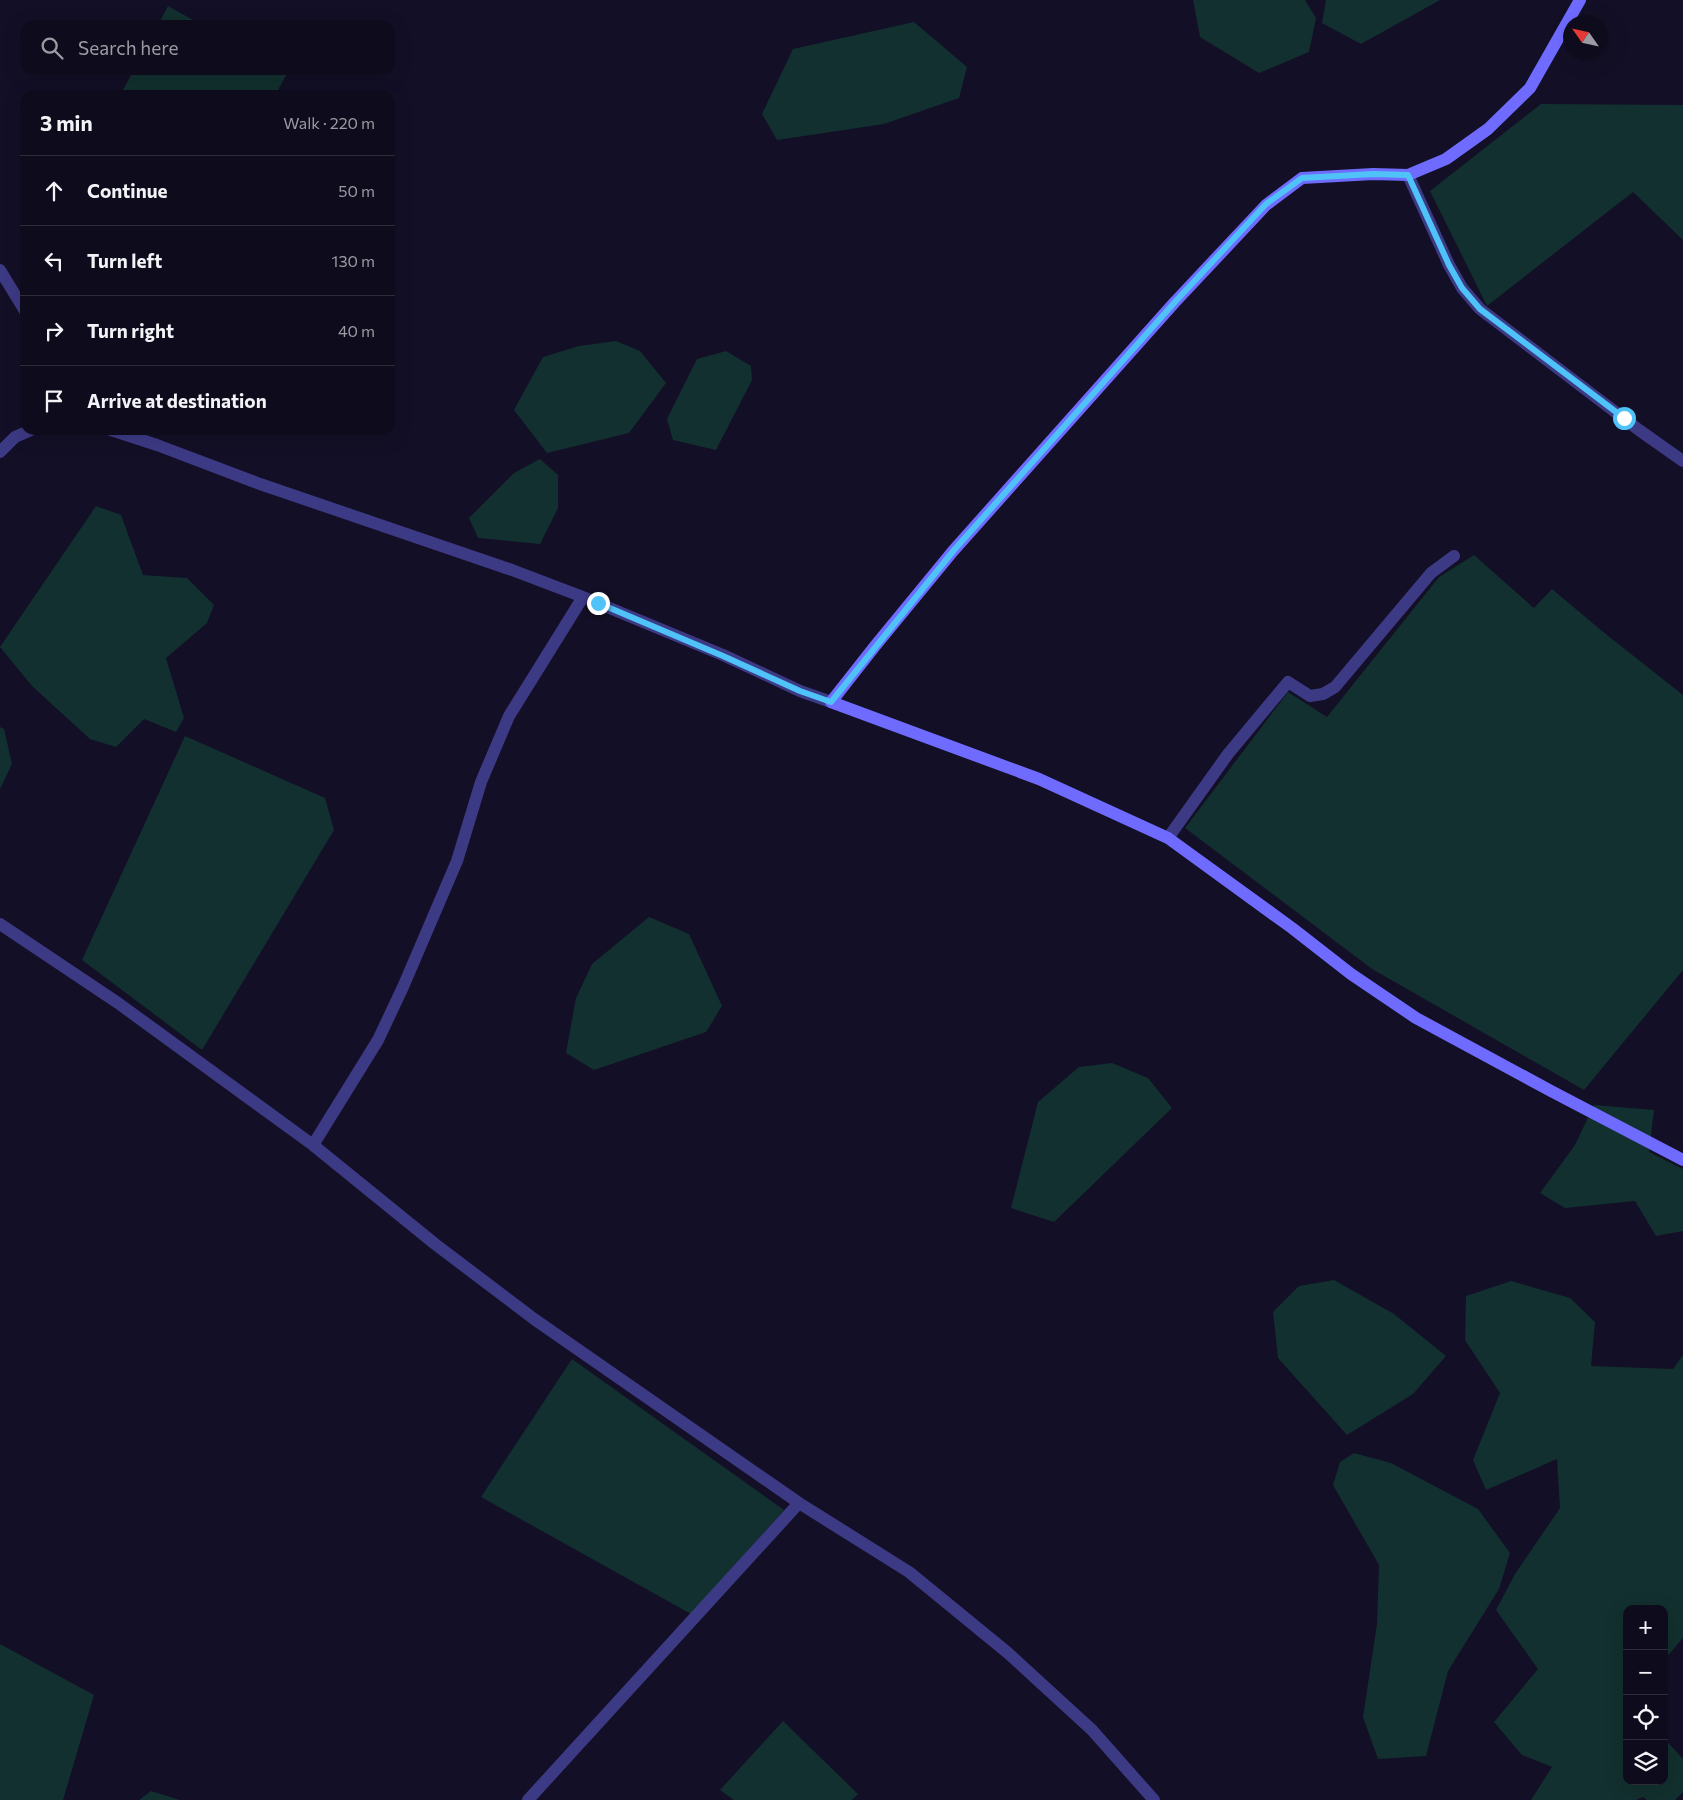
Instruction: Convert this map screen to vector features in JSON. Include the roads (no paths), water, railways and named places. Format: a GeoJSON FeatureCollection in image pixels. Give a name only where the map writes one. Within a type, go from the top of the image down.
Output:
{"type":"FeatureCollection","features":[{"type":"Feature","properties":{"kind":"street"},"geometry":{"type":"LineString","coordinates":[[831,702],[954,550],[1168,310],[1266,204],[1302,178],[1373,174],[1408,175],[1446,160],[1488,128],[1530,88],[1580,0]]}},
{"type":"Feature","properties":{"kind":"street"},"geometry":{"type":"LineString","coordinates":[[1408,175],[1453,273],[1462,288],[1480,309],[1639,430],[1683,461]]}},
{"type":"Feature","properties":{"kind":"street"},"geometry":{"type":"LineString","coordinates":[[0,270],[20,303]]}},
{"type":"Feature","properties":{"kind":"street"},"geometry":{"type":"LineString","coordinates":[[0,452],[15,437],[20,435]]}},
{"type":"Feature","properties":{"kind":"street"},"geometry":{"type":"LineString","coordinates":[[127,435],[260,484],[512,570],[583,597],[723,656],[800,691],[1038,779],[1168,838],[1292,928],[1351,974],[1416,1018],[1683,1160]]}},
{"type":"Feature","properties":{"kind":"street"},"geometry":{"type":"LineString","coordinates":[[1168,838],[1228,754],[1288,682],[1310,696],[1323,694],[1335,687],[1431,573],[1454,556]]}},
{"type":"Feature","properties":{"kind":"street"},"geometry":{"type":"LineString","coordinates":[[313,1145],[378,1040],[403,987],[457,861],[481,782],[509,716],[583,597]]}},
{"type":"Feature","properties":{"kind":"street"},"geometry":{"type":"LineString","coordinates":[[0,924],[118,1004],[313,1145],[435,1244],[534,1319],[799,1503],[909,1572],[1008,1653],[1092,1730],[1154,1800]]}},
{"type":"Feature","properties":{"kind":"street"},"geometry":{"type":"LineString","coordinates":[[528,1800],[799,1503]]}}]}
